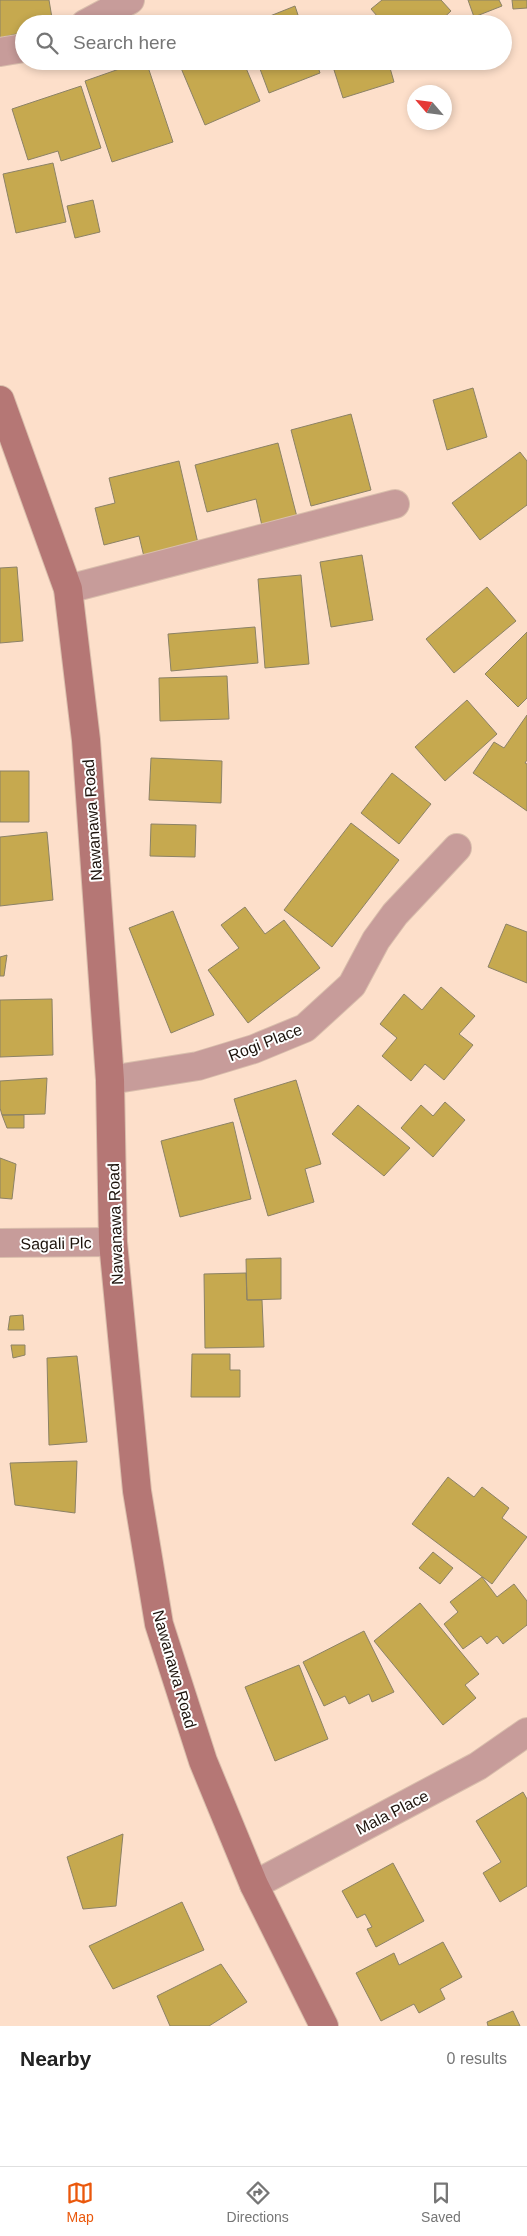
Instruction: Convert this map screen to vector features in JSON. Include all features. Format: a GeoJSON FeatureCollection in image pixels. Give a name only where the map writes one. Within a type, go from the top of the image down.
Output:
{"type":"FeatureCollection","features":[{"type":"Feature","properties":{"kind":"street"},"geometry":{"type":"LineString","coordinates":[[102,15],[130,0]]}},
{"type":"Feature","properties":{"kind":"street"},"geometry":{"type":"LineString","coordinates":[[0,52],[15,50]]}},
{"type":"Feature","properties":{"kind":"street","name":"Nawanawa Road"},"geometry":{"type":"LineString","coordinates":[[0,400],[68,589],[86,740],[110,1080],[113,1242],[136,1491],[159,1624],[203,1761],[254,1885],[324,2026]]}},
{"type":"Feature","properties":{"kind":"street"},"geometry":{"type":"LineString","coordinates":[[68,589],[395,504]]}},
{"type":"Feature","properties":{"kind":"street","name":"Rogi Place"},"geometry":{"type":"LineString","coordinates":[[110,1080],[198,1066],[254,1049],[305,1028],[352,985],[376,940],[395,914],[457,848]]}},
{"type":"Feature","properties":{"kind":"street","name":"Sagali Plc"},"geometry":{"type":"LineString","coordinates":[[0,1243],[113,1242]]}},
{"type":"Feature","properties":{"kind":"street","name":"Mala Place"},"geometry":{"type":"LineString","coordinates":[[254,1885],[478,1766],[527,1732]]}},
{"type":"Feature","properties":{"kind":"building"},"geometry":{"type":"Polygon","coordinates":[[[0,0],[49,0],[52,15],[15,15],[15,34],[0,38],[0,0]]]}},
{"type":"Feature","properties":{"kind":"building"},"geometry":{"type":"Polygon","coordinates":[[[382,0],[441,0],[451,11],[447,15],[376,15],[371,9],[382,0]]]}},
{"type":"Feature","properties":{"kind":"building"},"geometry":{"type":"Polygon","coordinates":[[[468,0],[499,0],[502,6],[479,15],[473,15],[468,0]]]}},
{"type":"Feature","properties":{"kind":"building"},"geometry":{"type":"Polygon","coordinates":[[[512,0],[527,0],[527,8],[513,9],[512,0]]]}},
{"type":"Feature","properties":{"kind":"building"},"geometry":{"type":"Polygon","coordinates":[[[295,6],[298,15],[272,15],[295,6]]]}},
{"type":"Feature","properties":{"kind":"building"},"geometry":{"type":"Polygon","coordinates":[[[116,70],[149,70],[173,142],[112,162],[85,81],[116,70]]]}},
{"type":"Feature","properties":{"kind":"building"},"geometry":{"type":"Polygon","coordinates":[[[182,70],[247,70],[260,101],[205,125],[182,70]]]}},
{"type":"Feature","properties":{"kind":"building"},"geometry":{"type":"Polygon","coordinates":[[[260,70],[319,70],[320,73],[269,93],[260,70]]]}},
{"type":"Feature","properties":{"kind":"building"},"geometry":{"type":"Polygon","coordinates":[[[334,70],[391,70],[394,82],[343,98],[334,70]]]}},
{"type":"Feature","properties":{"kind":"building"},"geometry":{"type":"Polygon","coordinates":[[[81,86],[101,148],[61,161],[58,151],[28,160],[12,109],[81,86]]]}},
{"type":"Feature","properties":{"kind":"building"},"geometry":{"type":"Polygon","coordinates":[[[53,163],[66,222],[16,233],[3,174],[53,163]]]}},
{"type":"Feature","properties":{"kind":"building"},"geometry":{"type":"Polygon","coordinates":[[[93,200],[100,232],[75,238],[67,206],[93,200]]]}},
{"type":"Feature","properties":{"kind":"building"},"geometry":{"type":"Polygon","coordinates":[[[473,388],[487,437],[447,450],[433,400],[473,388]]]}},
{"type":"Feature","properties":{"kind":"building"},"geometry":{"type":"Polygon","coordinates":[[[351,414],[371,490],[311,506],[291,430],[351,414]]]}},
{"type":"Feature","properties":{"kind":"building"},"geometry":{"type":"Polygon","coordinates":[[[278,443],[297,517],[262,526],[256,499],[207,512],[195,465],[278,443]]]}},
{"type":"Feature","properties":{"kind":"building"},"geometry":{"type":"Polygon","coordinates":[[[520,452],[527,461],[527,505],[480,540],[452,503],[520,452]]]}},
{"type":"Feature","properties":{"kind":"building"},"geometry":{"type":"Polygon","coordinates":[[[179,461],[200,552],[146,565],[139,536],[104,545],[95,508],[115,503],[109,478],[179,461]]]}},
{"type":"Feature","properties":{"kind":"building"},"geometry":{"type":"Polygon","coordinates":[[[362,555],[373,620],[331,627],[320,562],[362,555]]]}},
{"type":"Feature","properties":{"kind":"building"},"geometry":{"type":"Polygon","coordinates":[[[17,567],[23,641],[0,643],[0,568],[17,567]]]}},
{"type":"Feature","properties":{"kind":"building"},"geometry":{"type":"Polygon","coordinates":[[[301,575],[309,664],[265,668],[258,579],[301,575]]]}},
{"type":"Feature","properties":{"kind":"building"},"geometry":{"type":"Polygon","coordinates":[[[487,587],[516,621],[454,673],[426,639],[487,587]]]}},
{"type":"Feature","properties":{"kind":"building"},"geometry":{"type":"Polygon","coordinates":[[[255,627],[258,663],[171,671],[168,634],[255,627]]]}},
{"type":"Feature","properties":{"kind":"building"},"geometry":{"type":"Polygon","coordinates":[[[527,632],[527,698],[518,707],[485,674],[527,632]]]}},
{"type":"Feature","properties":{"kind":"building"},"geometry":{"type":"Polygon","coordinates":[[[227,676],[229,719],[160,721],[159,678],[227,676]]]}},
{"type":"Feature","properties":{"kind":"building"},"geometry":{"type":"Polygon","coordinates":[[[467,700],[497,734],[445,781],[415,747],[467,700]]]}},
{"type":"Feature","properties":{"kind":"building"},"geometry":{"type":"Polygon","coordinates":[[[527,715],[527,760],[525,763],[527,764],[527,811],[473,773],[494,742],[504,748],[527,715]]]}},
{"type":"Feature","properties":{"kind":"building"},"geometry":{"type":"Polygon","coordinates":[[[151,758],[222,761],[221,803],[149,800],[151,758]]]}},
{"type":"Feature","properties":{"kind":"building"},"geometry":{"type":"Polygon","coordinates":[[[0,771],[29,771],[29,822],[0,822],[0,771]]]}},
{"type":"Feature","properties":{"kind":"building"},"geometry":{"type":"Polygon","coordinates":[[[392,773],[431,804],[399,844],[361,813],[392,773]]]}},
{"type":"Feature","properties":{"kind":"building"},"geometry":{"type":"Polygon","coordinates":[[[351,823],[399,860],[332,947],[284,910],[351,823]]]}},
{"type":"Feature","properties":{"kind":"building"},"geometry":{"type":"Polygon","coordinates":[[[151,824],[196,825],[195,857],[150,856],[151,824]]]}},
{"type":"Feature","properties":{"kind":"building"},"geometry":{"type":"Polygon","coordinates":[[[47,832],[53,900],[0,906],[0,837],[47,832]]]}},
{"type":"Feature","properties":{"kind":"building"},"geometry":{"type":"Polygon","coordinates":[[[245,907],[265,934],[284,920],[320,968],[248,1023],[208,970],[239,948],[221,925],[245,907]]]}},
{"type":"Feature","properties":{"kind":"building"},"geometry":{"type":"Polygon","coordinates":[[[173,911],[214,1015],[171,1033],[129,928],[173,911]]]}},
{"type":"Feature","properties":{"kind":"building"},"geometry":{"type":"Polygon","coordinates":[[[506,924],[527,932],[527,983],[488,967],[506,924]]]}},
{"type":"Feature","properties":{"kind":"building"},"geometry":{"type":"Polygon","coordinates":[[[7,955],[4,976],[0,976],[0,957],[7,955]]]}},
{"type":"Feature","properties":{"kind":"building"},"geometry":{"type":"Polygon","coordinates":[[[441,987],[475,1016],[459,1034],[473,1045],[444,1080],[425,1064],[411,1081],[382,1056],[397,1038],[380,1024],[404,994],[422,1010],[441,987]]]}},
{"type":"Feature","properties":{"kind":"building"},"geometry":{"type":"Polygon","coordinates":[[[52,999],[53,1055],[0,1057],[0,1000],[52,999]]]}},
{"type":"Feature","properties":{"kind":"building"},"geometry":{"type":"Polygon","coordinates":[[[47,1078],[45,1114],[2,1115],[0,1108],[0,1081],[47,1078]]]}},
{"type":"Feature","properties":{"kind":"building"},"geometry":{"type":"Polygon","coordinates":[[[296,1080],[321,1164],[305,1169],[314,1202],[268,1216],[234,1099],[296,1080]]]}},
{"type":"Feature","properties":{"kind":"building"},"geometry":{"type":"Polygon","coordinates":[[[445,1102],[465,1120],[433,1157],[401,1128],[421,1105],[433,1116],[445,1102]]]}},
{"type":"Feature","properties":{"kind":"building"},"geometry":{"type":"Polygon","coordinates":[[[358,1105],[410,1148],[384,1176],[332,1134],[358,1105]]]}},
{"type":"Feature","properties":{"kind":"building"},"geometry":{"type":"Polygon","coordinates":[[[2,1115],[24,1115],[24,1128],[7,1128],[2,1115]]]}},
{"type":"Feature","properties":{"kind":"building"},"geometry":{"type":"Polygon","coordinates":[[[233,1122],[251,1199],[180,1217],[161,1141],[233,1122]]]}},
{"type":"Feature","properties":{"kind":"building"},"geometry":{"type":"Polygon","coordinates":[[[0,1158],[16,1164],[12,1199],[0,1198],[0,1158]]]}},
{"type":"Feature","properties":{"kind":"building"},"geometry":{"type":"Polygon","coordinates":[[[281,1258],[281,1299],[247,1300],[246,1259],[281,1258]]]}},
{"type":"Feature","properties":{"kind":"building"},"geometry":{"type":"Polygon","coordinates":[[[246,1273],[247,1300],[262,1300],[264,1347],[205,1348],[204,1274],[246,1273]]]}},
{"type":"Feature","properties":{"kind":"building"},"geometry":{"type":"Polygon","coordinates":[[[23,1315],[24,1330],[8,1330],[10,1316],[23,1315]]]}},
{"type":"Feature","properties":{"kind":"building"},"geometry":{"type":"Polygon","coordinates":[[[11,1345],[25,1345],[25,1355],[13,1358],[11,1345]]]}},
{"type":"Feature","properties":{"kind":"building"},"geometry":{"type":"Polygon","coordinates":[[[192,1354],[230,1354],[230,1370],[240,1370],[240,1397],[191,1397],[192,1354]]]}},
{"type":"Feature","properties":{"kind":"building"},"geometry":{"type":"Polygon","coordinates":[[[77,1356],[87,1442],[49,1445],[47,1358],[77,1356]]]}},
{"type":"Feature","properties":{"kind":"building"},"geometry":{"type":"Polygon","coordinates":[[[77,1461],[75,1513],[15,1505],[10,1463],[77,1461]]]}},
{"type":"Feature","properties":{"kind":"building"},"geometry":{"type":"Polygon","coordinates":[[[448,1477],[474,1497],[482,1487],[509,1508],[502,1518],[527,1537],[492,1584],[412,1524],[448,1477]]]}},
{"type":"Feature","properties":{"kind":"building"},"geometry":{"type":"Polygon","coordinates":[[[433,1552],[453,1568],[440,1584],[419,1568],[433,1552]]]}},
{"type":"Feature","properties":{"kind":"building"},"geometry":{"type":"Polygon","coordinates":[[[482,1577],[497,1597],[514,1584],[527,1601],[527,1625],[503,1644],[497,1636],[487,1644],[481,1636],[463,1649],[444,1624],[458,1612],[450,1602],[482,1577]]]}},
{"type":"Feature","properties":{"kind":"building"},"geometry":{"type":"Polygon","coordinates":[[[420,1603],[479,1674],[465,1685],[476,1698],[443,1725],[374,1641],[420,1603]]]}},
{"type":"Feature","properties":{"kind":"building"},"geometry":{"type":"Polygon","coordinates":[[[364,1631],[394,1692],[372,1702],[369,1694],[349,1704],[345,1696],[324,1706],[303,1662],[364,1631]]]}},
{"type":"Feature","properties":{"kind":"building"},"geometry":{"type":"Polygon","coordinates":[[[299,1665],[328,1739],[275,1761],[245,1687],[299,1665]]]}},
{"type":"Feature","properties":{"kind":"building"},"geometry":{"type":"Polygon","coordinates":[[[523,1792],[527,1799],[527,1886],[500,1902],[483,1873],[501,1862],[476,1821],[523,1792]]]}},
{"type":"Feature","properties":{"kind":"building"},"geometry":{"type":"Polygon","coordinates":[[[123,1834],[116,1906],[83,1909],[67,1857],[123,1834]]]}},
{"type":"Feature","properties":{"kind":"building"},"geometry":{"type":"Polygon","coordinates":[[[393,1863],[424,1921],[376,1947],[367,1929],[372,1927],[365,1914],[357,1918],[342,1891],[393,1863]]]}},
{"type":"Feature","properties":{"kind":"building"},"geometry":{"type":"Polygon","coordinates":[[[182,1902],[204,1950],[113,1989],[89,1946],[182,1902]]]}},
{"type":"Feature","properties":{"kind":"building"},"geometry":{"type":"Polygon","coordinates":[[[443,1942],[462,1977],[440,1989],[445,1999],[419,2013],[414,2004],[381,2021],[356,1973],[394,1953],[399,1965],[443,1942]]]}},
{"type":"Feature","properties":{"kind":"building"},"geometry":{"type":"Polygon","coordinates":[[[221,1964],[247,2002],[209,2026],[170,2026],[157,1996],[221,1964]]]}},
{"type":"Feature","properties":{"kind":"building"},"geometry":{"type":"Polygon","coordinates":[[[513,2011],[520,2026],[488,2026],[487,2022],[513,2011]]]}}]}
